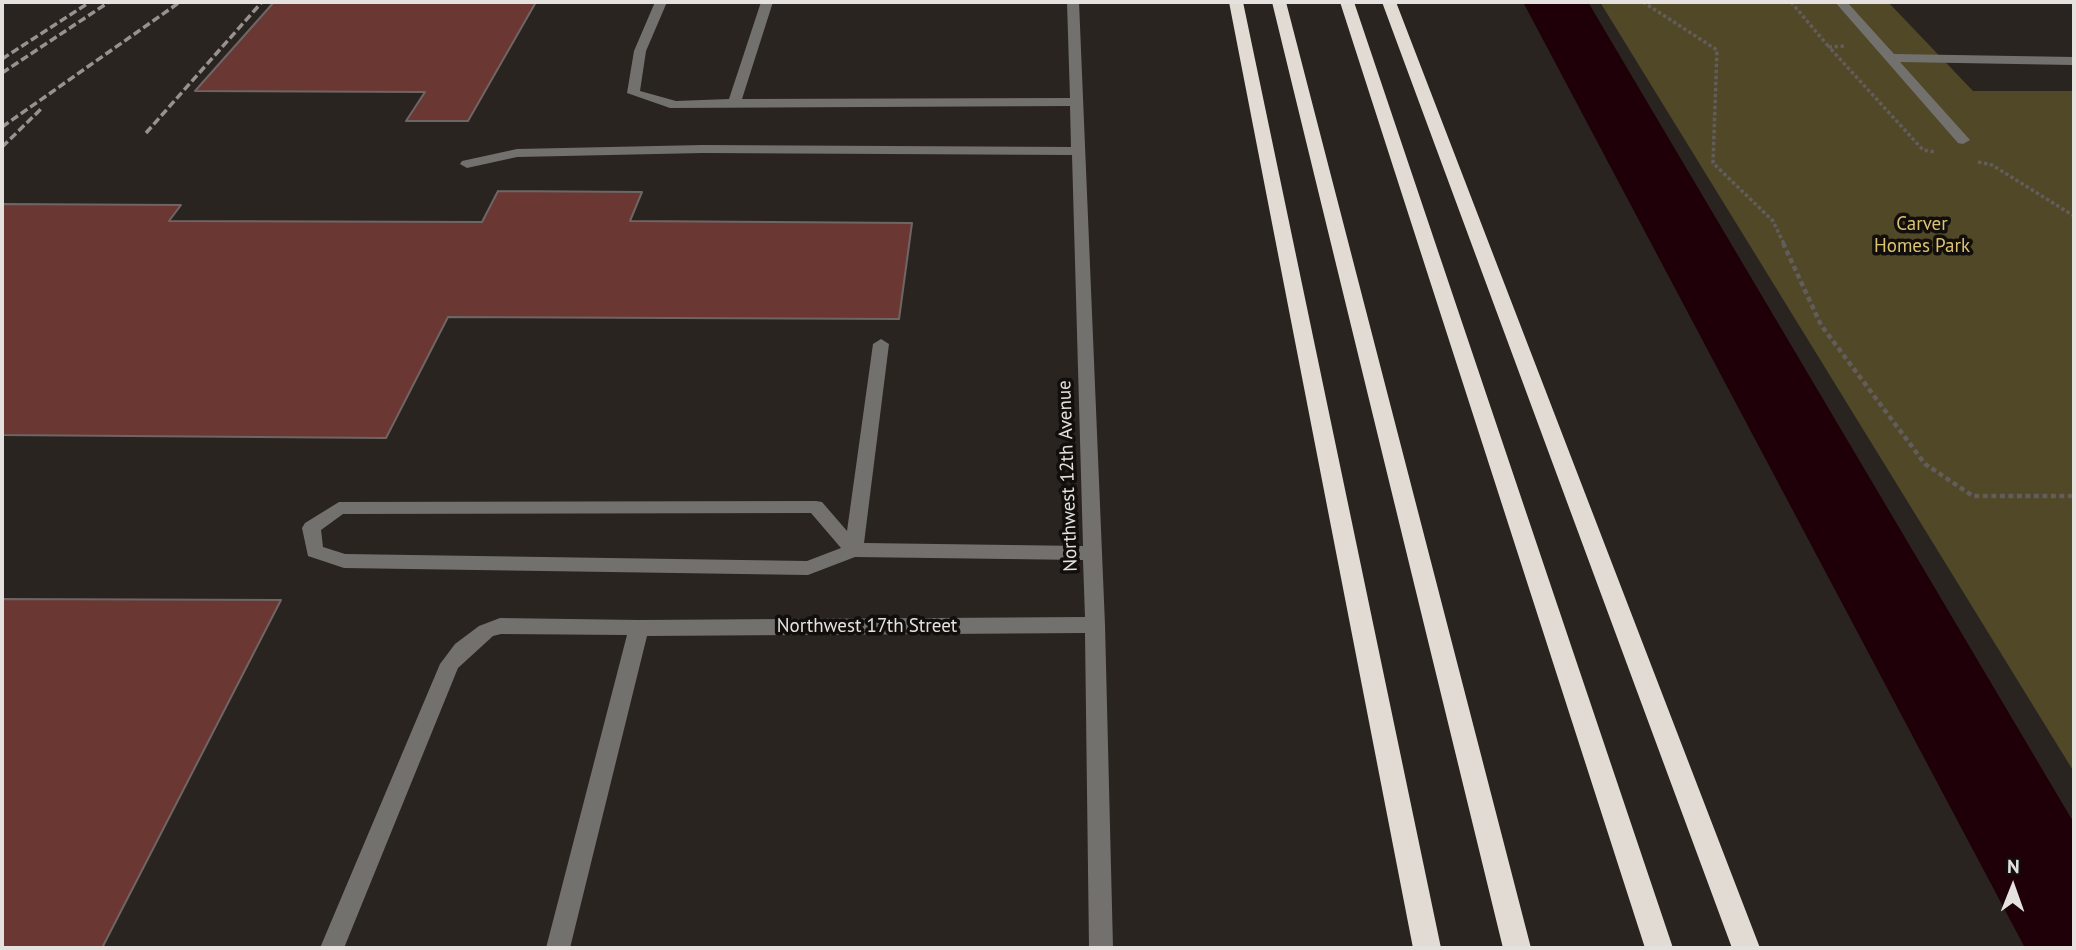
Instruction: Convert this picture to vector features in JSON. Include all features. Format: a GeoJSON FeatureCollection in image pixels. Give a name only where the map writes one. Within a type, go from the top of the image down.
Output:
{"type":"FeatureCollection","features":[{"type":"Feature","properties":{"kind":"highway"},"geometry":{"type":"LineString","coordinates":[[1236,2],[1427,948]]}},
{"type":"Feature","properties":{"kind":"highway"},"geometry":{"type":"LineString","coordinates":[[1279,2],[1517,948]]}},
{"type":"Feature","properties":{"kind":"highway"},"geometry":{"type":"LineString","coordinates":[[1347,2],[1659,948]]}},
{"type":"Feature","properties":{"kind":"highway"},"geometry":{"type":"LineString","coordinates":[[1389,2],[1745,948]]}},
{"type":"Feature","properties":{"kind":"street"},"geometry":{"type":"LineString","coordinates":[[661,2],[640,51],[633,93],[675,105],[1076,102]]}},
{"type":"Feature","properties":{"kind":"street"},"geometry":{"type":"LineString","coordinates":[[734,103],[767,2]]}},
{"type":"Feature","properties":{"kind":"street","name":"Northwest 12th Avenue"},"geometry":{"type":"LineString","coordinates":[[1073,2],[1095,625],[1101,948]]}},
{"type":"Feature","properties":{"kind":"street"},"geometry":{"type":"LineString","coordinates":[[1841,2],[1963,139]]}},
{"type":"Feature","properties":{"kind":"street"},"geometry":{"type":"LineString","coordinates":[[1891,58],[1996,62],[2074,61]]}},
{"type":"Feature","properties":{"kind":"street"},"geometry":{"type":"LineString","coordinates":[[467,164],[530,153],[703,149],[1078,151]]}},
{"type":"Feature","properties":{"kind":"street"},"geometry":{"type":"LineString","coordinates":[[855,550],[881,344]]}},
{"type":"Feature","properties":{"kind":"street"},"geometry":{"type":"LineString","coordinates":[[855,550],[816,507],[339,508],[311,528],[315,551],[344,561],[808,568],[855,550],[1092,553]]}},
{"type":"Feature","properties":{"kind":"street","name":"Northwest 17th Street"},"geometry":{"type":"LineString","coordinates":[[332,948],[450,664],[462,650],[486,631],[500,626],[639,628],[1095,625]]}},
{"type":"Feature","properties":{"kind":"street"},"geometry":{"type":"LineString","coordinates":[[558,948],[639,628]]}},
{"type":"Feature","properties":{"kind":"path"},"geometry":{"type":"LineString","coordinates":[[1643,2],[1717,50],[1713,163],[1773,221],[1821,325],[1925,464],[1973,496],[2074,496]]}},
{"type":"Feature","properties":{"kind":"path"},"geometry":{"type":"LineString","coordinates":[[1791,2],[1829,47]]}},
{"type":"Feature","properties":{"kind":"green space","name":"Carver Homes Park"},"geometry":{"type":"Polygon","coordinates":[[[1600,2],[1888,2],[1973,91],[2074,91],[2074,772],[1600,2]]]}},
{"type":"Feature","properties":{"kind":"shaded area"},"geometry":{"type":"Polygon","coordinates":[[[1523,2],[1588,2],[2074,823],[2074,948],[2025,948],[1523,2]]]}},
{"type":"Feature","properties":{"kind":"building"},"geometry":{"type":"Polygon","coordinates":[[[274,2],[536,2],[468,121],[406,121],[425,92],[195,91],[274,2]]]}},
{"type":"Feature","properties":{"kind":"building"},"geometry":{"type":"Polygon","coordinates":[[[498,191],[642,192],[630,221],[912,223],[899,319],[448,317],[386,438],[2,435],[2,204],[181,205],[169,221],[482,222],[498,191]]]}},
{"type":"Feature","properties":{"kind":"building"},"geometry":{"type":"Polygon","coordinates":[[[2,599],[281,600],[102,948],[2,948],[2,599]]]}},
{"type":"Feature","properties":{"kind":"railway"},"geometry":{"type":"LineString","coordinates":[[2,59],[90,2]]}},
{"type":"Feature","properties":{"kind":"railway"},"geometry":{"type":"LineString","coordinates":[[2,73],[109,2]]}},
{"type":"Feature","properties":{"kind":"railway"},"geometry":{"type":"LineString","coordinates":[[2,127],[180,2]]}},
{"type":"Feature","properties":{"kind":"railway"},"geometry":{"type":"LineString","coordinates":[[146,133],[262,2]]}},
{"type":"Feature","properties":{"kind":"railway"},"geometry":{"type":"LineString","coordinates":[[2,147],[42,108]]}}]}
